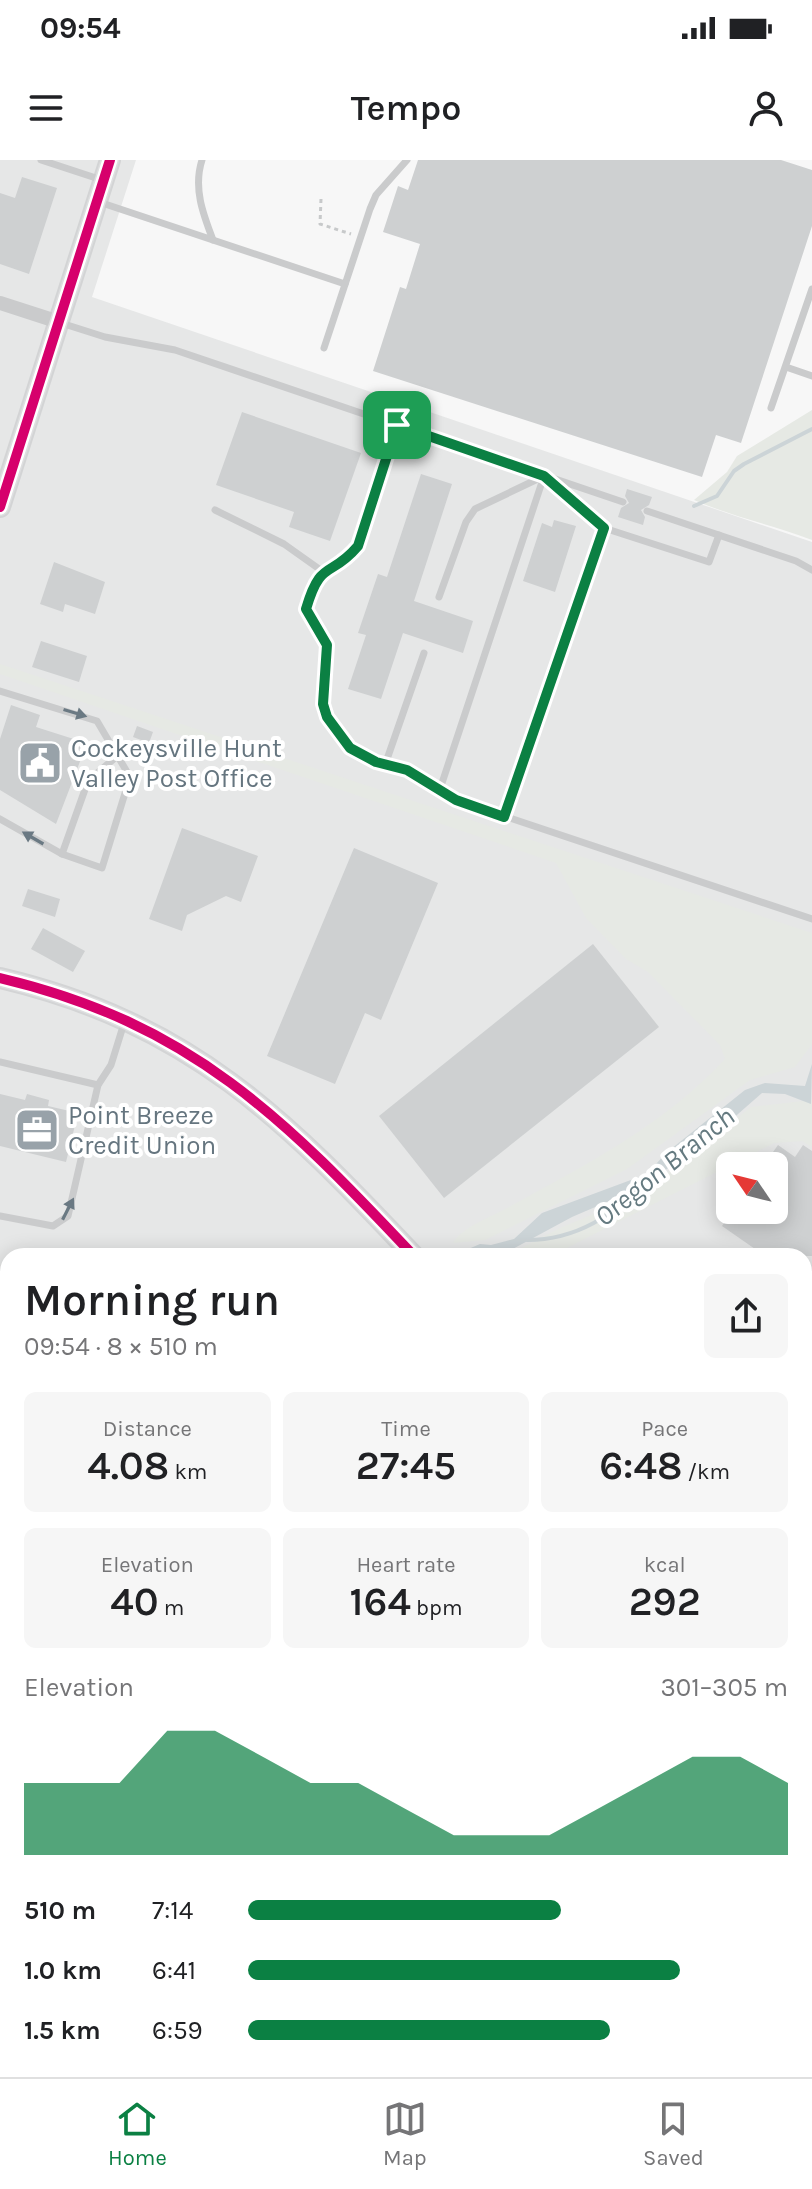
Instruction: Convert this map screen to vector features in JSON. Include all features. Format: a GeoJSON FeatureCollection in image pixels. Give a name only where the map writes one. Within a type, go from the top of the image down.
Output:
{"type":"FeatureCollection","features":[{"type":"Feature","properties":{"kind":"main road"},"geometry":{"type":"LineString","coordinates":[[0,507],[110,160]]}},
{"type":"Feature","properties":{"kind":"main road"},"geometry":{"type":"LineString","coordinates":[[0,978],[78,1000],[125,1020],[201,1061],[263,1105],[318,1155],[406,1248]]}},
{"type":"Feature","properties":{"kind":"street"},"geometry":{"type":"LineString","coordinates":[[0,303],[59,322]]}},
{"type":"Feature","properties":{"kind":"lane"},"geometry":{"type":"LineString","coordinates":[[41,160],[104,181]]}},
{"type":"Feature","properties":{"kind":"lane"},"geometry":{"type":"LineString","coordinates":[[202,160],[198,174],[199,193],[213,240]]}},
{"type":"Feature","properties":{"kind":"lane"},"geometry":{"type":"LineString","coordinates":[[324,348],[376,195],[407,160]]}},
{"type":"Feature","properties":{"kind":"lane"},"geometry":{"type":"LineString","coordinates":[[97,202],[345,284]]}},
{"type":"Feature","properties":{"kind":"lane"},"geometry":{"type":"LineString","coordinates":[[771,408],[812,289]]}},
{"type":"Feature","properties":{"kind":"lane"},"geometry":{"type":"LineString","coordinates":[[59,322],[105,337],[175,350],[623,502]]}},
{"type":"Feature","properties":{"kind":"lane"},"geometry":{"type":"LineString","coordinates":[[786,367],[812,376]]}},
{"type":"Feature","properties":{"kind":"lane"},"geometry":{"type":"LineString","coordinates":[[397,425],[358,546],[345,560],[322,571],[315,580],[306,609],[327,645],[323,704],[327,717],[350,748],[422,778],[439,792],[504,817],[812,919]]}},
{"type":"Feature","properties":{"kind":"lane"},"geometry":{"type":"LineString","coordinates":[[544,476],[604,528],[709,562],[719,535]]}},
{"type":"Feature","properties":{"kind":"lane"},"geometry":{"type":"LineString","coordinates":[[439,597],[466,522],[475,509],[544,476]]}},
{"type":"Feature","properties":{"kind":"lane"},"geometry":{"type":"LineString","coordinates":[[439,792],[544,476]]}},
{"type":"Feature","properties":{"kind":"lane"},"geometry":{"type":"LineString","coordinates":[[215,510],[284,544],[322,571]]}},
{"type":"Feature","properties":{"kind":"lane"},"geometry":{"type":"LineString","coordinates":[[647,511],[796,561],[812,570]]}},
{"type":"Feature","properties":{"kind":"lane"},"geometry":{"type":"LineString","coordinates":[[504,817],[604,528]]}},
{"type":"Feature","properties":{"kind":"lane"},"geometry":{"type":"LineString","coordinates":[[385,765],[424,653]]}},
{"type":"Feature","properties":{"kind":"lane"},"geometry":{"type":"LineString","coordinates":[[0,691],[97,721],[130,777],[102,868],[62,854],[0,819]]}},
{"type":"Feature","properties":{"kind":"lane"},"geometry":{"type":"LineString","coordinates":[[62,854],[88,781],[116,757]]}},
{"type":"Feature","properties":{"kind":"lane"},"geometry":{"type":"LineString","coordinates":[[0,1216],[53,1226],[68,1216],[98,1085],[111,1065],[125,1020]]}},
{"type":"Feature","properties":{"kind":"lane"},"geometry":{"type":"LineString","coordinates":[[0,1062],[98,1085]]}},
{"type":"Feature","properties":{"kind":"path"},"geometry":{"type":"LineString","coordinates":[[321,199],[320,224],[351,234]]}},
{"type":"Feature","properties":{"kind":"shaded area"},"geometry":{"type":"Polygon","coordinates":[[[0,160],[136,160],[92,297],[812,542],[812,1248],[0,1248],[0,160]]]}},
{"type":"Feature","properties":{"kind":"shaded area"},"geometry":{"type":"Polygon","coordinates":[[[812,410],[812,540],[694,500],[727,472],[737,456],[812,410]]]}},
{"type":"Feature","properties":{"kind":"shaded area"},"geometry":{"type":"Polygon","coordinates":[[[0,664],[812,933],[812,1044],[795,1067],[750,1080],[627,1169],[485,1240],[453,1243],[470,1227],[596,1159],[676,1104],[725,1059],[720,1045],[648,972],[626,959],[586,918],[556,863],[0,674],[0,664]]]}},
{"type":"Feature","properties":{"kind":"shaded area"},"geometry":{"type":"Polygon","coordinates":[[[812,1100],[812,1147],[802,1141],[774,1143],[756,1152],[716,1152],[716,1172],[567,1248],[521,1248],[640,1194],[751,1107],[812,1100]]]}},
{"type":"Feature","properties":{"kind":"water","name":"Oregon Branch"},"geometry":{"type":"Polygon","coordinates":[[[812,1064],[811,1104],[785,1094],[762,1093],[722,1128],[644,1186],[572,1217],[515,1248],[471,1248],[514,1239],[542,1213],[647,1174],[666,1153],[745,1090],[765,1083],[805,1086],[812,1064]]]}},
{"type":"Feature","properties":{"kind":"building"},"geometry":{"type":"Polygon","coordinates":[[[418,160],[781,160],[812,170],[812,226],[741,443],[716,435],[702,477],[373,371],[400,287],[406,289],[420,244],[383,232],[398,186],[408,190],[418,160]]]}},
{"type":"Feature","properties":{"kind":"building"},"geometry":{"type":"Polygon","coordinates":[[[22,177],[57,188],[29,274],[0,264],[0,193],[15,198],[22,177]]]}},
{"type":"Feature","properties":{"kind":"building"},"geometry":{"type":"Polygon","coordinates":[[[242,412],[361,453],[330,541],[289,527],[294,512],[216,485],[242,412]]]}},
{"type":"Feature","properties":{"kind":"building"},"geometry":{"type":"Polygon","coordinates":[[[421,474],[452,484],[414,601],[473,621],[463,653],[403,633],[381,699],[348,689],[366,635],[358,633],[378,574],[387,577],[421,474]]]}},
{"type":"Feature","properties":{"kind":"building"},"geometry":{"type":"Polygon","coordinates":[[[627,489],[652,497],[649,505],[641,510],[645,517],[643,525],[618,517],[621,508],[629,503],[625,496],[627,489]]]}},
{"type":"Feature","properties":{"kind":"building"},"geometry":{"type":"Polygon","coordinates":[[[554,520],[576,526],[555,592],[523,581],[542,523],[552,527],[554,520]]]}},
{"type":"Feature","properties":{"kind":"building"},"geometry":{"type":"Polygon","coordinates":[[[54,562],[105,582],[95,614],[65,604],[63,612],[40,604],[54,562]]]}},
{"type":"Feature","properties":{"kind":"building"},"geometry":{"type":"Polygon","coordinates":[[[41,641],[87,656],[79,682],[32,667],[41,641]]]}},
{"type":"Feature","properties":{"kind":"building","name":"Cockeysville Hunt Valley Post Office"},"geometry":{"type":"Polygon","coordinates":[[[11,705],[40,715],[36,727],[83,742],[80,750],[84,751],[56,824],[0,790],[0,739],[11,705]]]}},
{"type":"Feature","properties":{"kind":"building"},"geometry":{"type":"Polygon","coordinates":[[[137,726],[153,732],[149,743],[133,737],[137,726]]]}},
{"type":"Feature","properties":{"kind":"building"},"geometry":{"type":"Polygon","coordinates":[[[182,828],[258,856],[241,902],[226,896],[187,915],[182,931],[149,919],[182,828]]]}},
{"type":"Feature","properties":{"kind":"building"},"geometry":{"type":"Polygon","coordinates":[[[354,848],[438,883],[381,1020],[365,1013],[335,1084],[267,1056],[354,848]]]}},
{"type":"Feature","properties":{"kind":"building"},"geometry":{"type":"Polygon","coordinates":[[[28,889],[60,899],[55,917],[22,906],[28,889]]]}},
{"type":"Feature","properties":{"kind":"building"},"geometry":{"type":"Polygon","coordinates":[[[43,928],[85,951],[73,972],[31,949],[43,928]]]}},
{"type":"Feature","properties":{"kind":"building"},"geometry":{"type":"Polygon","coordinates":[[[593,944],[659,1027],[444,1198],[379,1116],[593,944]]]}},
{"type":"Feature","properties":{"kind":"building","name":"Point Breeze Credit Union"},"geometry":{"type":"Polygon","coordinates":[[[0,1094],[25,1100],[27,1094],[49,1100],[48,1106],[78,1113],[66,1162],[0,1146],[0,1094]]]}},
{"type":"Feature","properties":{"kind":"building"},"geometry":{"type":"Polygon","coordinates":[[[778,1145],[788,1152],[773,1152],[778,1145]]]}},
{"type":"Feature","properties":{"kind":"building"},"geometry":{"type":"Polygon","coordinates":[[[803,1145],[812,1151],[812,1248],[754,1248],[722,1226],[788,1224],[788,1152],[795,1157],[803,1145]]]}},
{"type":"Feature","properties":{"kind":"waterway"},"geometry":{"type":"LineString","coordinates":[[694,506],[717,496],[734,471],[744,464],[812,429]]}},
{"type":"Feature","properties":{"kind":"waterway","name":"Oregon Branch"},"geometry":{"type":"LineString","coordinates":[[527,1240],[563,1235],[594,1223],[649,1182]]}},
{"type":"Feature","properties":{"kind":"cycle path"},"geometry":{"type":"LineString","coordinates":[[0,507],[110,160]]}},
{"type":"Feature","properties":{"kind":"cycle path"},"geometry":{"type":"LineString","coordinates":[[0,978],[67,997],[127,1021],[181,1050],[230,1082],[322,1161],[406,1248]]}},
{"type":"Feature","properties":{"kind":"place","name":"Cockeysville Hunt Valley Post Office"},"geometry":{"type":"Point","coordinates":[40,763]}},
{"type":"Feature","properties":{"kind":"place","name":"Point Breeze Credit Union"},"geometry":{"type":"Point","coordinates":[37,1130]}},
{"type":"Feature","properties":{"kind":"route"},"geometry":{"type":"LineString","coordinates":[[397,425],[544,476],[604,528],[504,817],[456,800],[407,770],[376,762],[350,748],[337,734],[323,704],[327,645],[313,626],[306,609],[315,580],[322,571],[345,560],[358,546],[397,425]]}}]}
